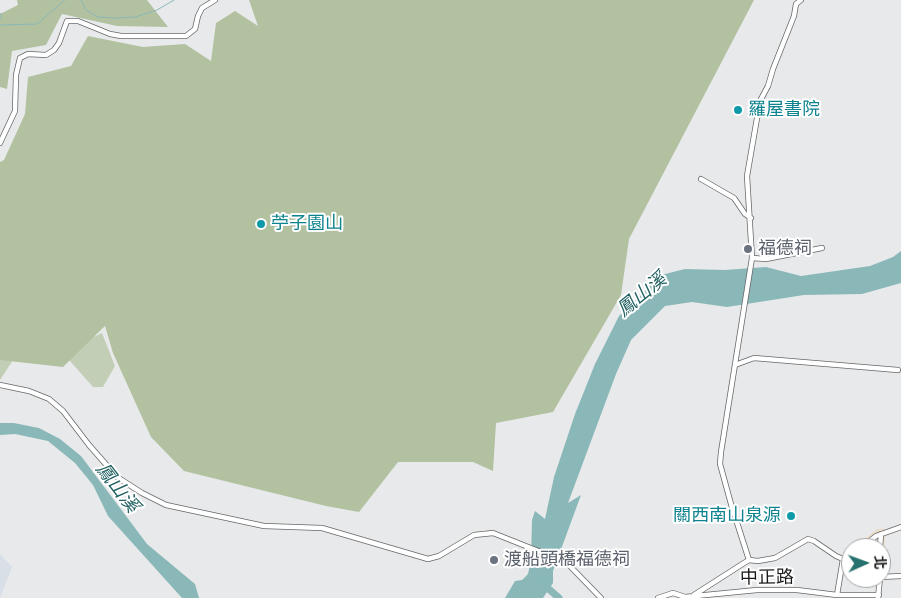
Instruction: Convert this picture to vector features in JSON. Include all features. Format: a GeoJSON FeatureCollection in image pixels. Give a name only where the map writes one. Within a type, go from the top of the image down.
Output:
{"type":"FeatureCollection","features":[{"type":"Feature","properties":{"kind":"street"},"geometry":{"type":"LineString","coordinates":[[0,144],[16,112],[16,75],[20,58],[28,54],[46,55],[54,50],[59,43],[67,20],[78,21],[110,34],[121,36],[186,36],[195,29],[202,8],[215,0]]}},
{"type":"Feature","properties":{"kind":"street"},"geometry":{"type":"LineString","coordinates":[[749,560],[720,464],[720,452],[744,316],[752,258],[747,176],[760,101],[768,86],[794,18],[796,4],[801,0]]}},
{"type":"Feature","properties":{"kind":"street"},"geometry":{"type":"LineString","coordinates":[[701,179],[734,198],[745,214],[751,218]]}},
{"type":"Feature","properties":{"kind":"street"},"geometry":{"type":"LineString","coordinates":[[752,258],[766,259],[822,248]]}},
{"type":"Feature","properties":{"kind":"street"},"geometry":{"type":"LineString","coordinates":[[735,365],[754,358],[898,370]]}},
{"type":"Feature","properties":{"kind":"street"},"geometry":{"type":"LineString","coordinates":[[0,385],[29,391],[49,399],[63,411],[117,477],[166,505],[264,526],[322,528],[428,559],[439,556],[474,535],[494,533],[566,562],[601,598]]}},
{"type":"Feature","properties":{"kind":"street"},"geometry":{"type":"LineString","coordinates":[[875,538],[880,534],[901,528]]}},
{"type":"Feature","properties":{"kind":"street"},"geometry":{"type":"LineString","coordinates":[[694,597],[749,560],[758,561],[775,558],[808,539],[841,557]]}},
{"type":"Feature","properties":{"kind":"street"},"geometry":{"type":"LineString","coordinates":[[838,595],[841,573]]}},
{"type":"Feature","properties":{"kind":"street","name":"中正路"},"geometry":{"type":"LineString","coordinates":[[658,598],[673,593],[685,597],[694,597],[757,590],[796,590],[822,596],[879,596]]}},
{"type":"Feature","properties":{"kind":"shaded area"},"geometry":{"type":"Polygon","coordinates":[[[877,529],[885,529],[885,538],[866,538],[877,529]]]}},
{"type":"Feature","properties":{"kind":"shaded area"},"geometry":{"type":"Polygon","coordinates":[[[0,554],[12,567],[0,598],[0,554]]]}},
{"type":"Feature","properties":{"kind":"green space"},"geometry":{"type":"Polygon","coordinates":[[[17,0],[147,0],[168,27],[117,26],[62,14],[46,45],[12,51],[7,89],[0,87],[0,14],[18,5],[17,0]]]}},
{"type":"Feature","properties":{"kind":"green space"},"geometry":{"type":"Polygon","coordinates":[[[249,0],[754,0],[629,239],[621,295],[553,412],[496,423],[493,471],[473,462],[398,462],[359,512],[326,506],[184,471],[151,437],[113,353],[105,326],[63,367],[0,360],[0,162],[4,160],[25,114],[28,77],[71,66],[88,36],[143,47],[185,44],[211,61],[216,23],[235,11],[258,26],[249,0]]]}},
{"type":"Feature","properties":{"kind":"green space"},"geometry":{"type":"Polygon","coordinates":[[[102,333],[115,366],[103,387],[93,387],[62,352],[102,333]]]}},
{"type":"Feature","properties":{"kind":"green space"},"geometry":{"type":"Polygon","coordinates":[[[0,349],[17,354],[0,380],[0,349]]]}},
{"type":"Feature","properties":{"kind":"water","name":"鳳山溪"},"geometry":{"type":"Polygon","coordinates":[[[901,251],[901,283],[862,294],[804,295],[727,307],[692,302],[665,306],[631,340],[616,374],[568,503],[581,495],[553,571],[553,583],[543,598],[505,598],[515,581],[522,580],[528,574],[531,560],[532,520],[535,511],[545,519],[554,477],[575,414],[595,364],[619,316],[661,275],[685,269],[725,270],[766,267],[801,276],[870,266],[893,257],[901,251]]]}},
{"type":"Feature","properties":{"kind":"water","name":"鳳山溪"},"geometry":{"type":"Polygon","coordinates":[[[0,423],[14,423],[39,428],[60,439],[81,456],[147,544],[195,584],[199,598],[182,598],[108,516],[93,485],[75,463],[48,441],[15,434],[0,435],[0,423]]]}},
{"type":"Feature","properties":{"kind":"waterway"},"geometry":{"type":"LineString","coordinates":[[0,25],[37,24],[65,0]]}},
{"type":"Feature","properties":{"kind":"waterway"},"geometry":{"type":"LineString","coordinates":[[81,0],[86,10],[98,17],[117,18],[135,17],[157,10],[174,0]]}},
{"type":"Feature","properties":{"kind":"waterway"},"geometry":{"type":"LineString","coordinates":[[0,13],[2,16],[0,19]]}},
{"type":"Feature","properties":{"kind":"waterway"},"geometry":{"type":"LineString","coordinates":[[543,584],[559,598]]}},
{"type":"Feature","properties":{"kind":"place","name":"羅屋書院"},"geometry":{"type":"Point","coordinates":[738,110]}},
{"type":"Feature","properties":{"kind":"place","name":"苧子園山"},"geometry":{"type":"Point","coordinates":[261,224]}},
{"type":"Feature","properties":{"kind":"place","name":"福德祠"},"geometry":{"type":"Point","coordinates":[748,249]}},
{"type":"Feature","properties":{"kind":"place","name":"關西南山泉源"},"geometry":{"type":"Point","coordinates":[791,516]}},
{"type":"Feature","properties":{"kind":"place","name":"渡船頭橋福德祠"},"geometry":{"type":"Point","coordinates":[494,560]}}]}
